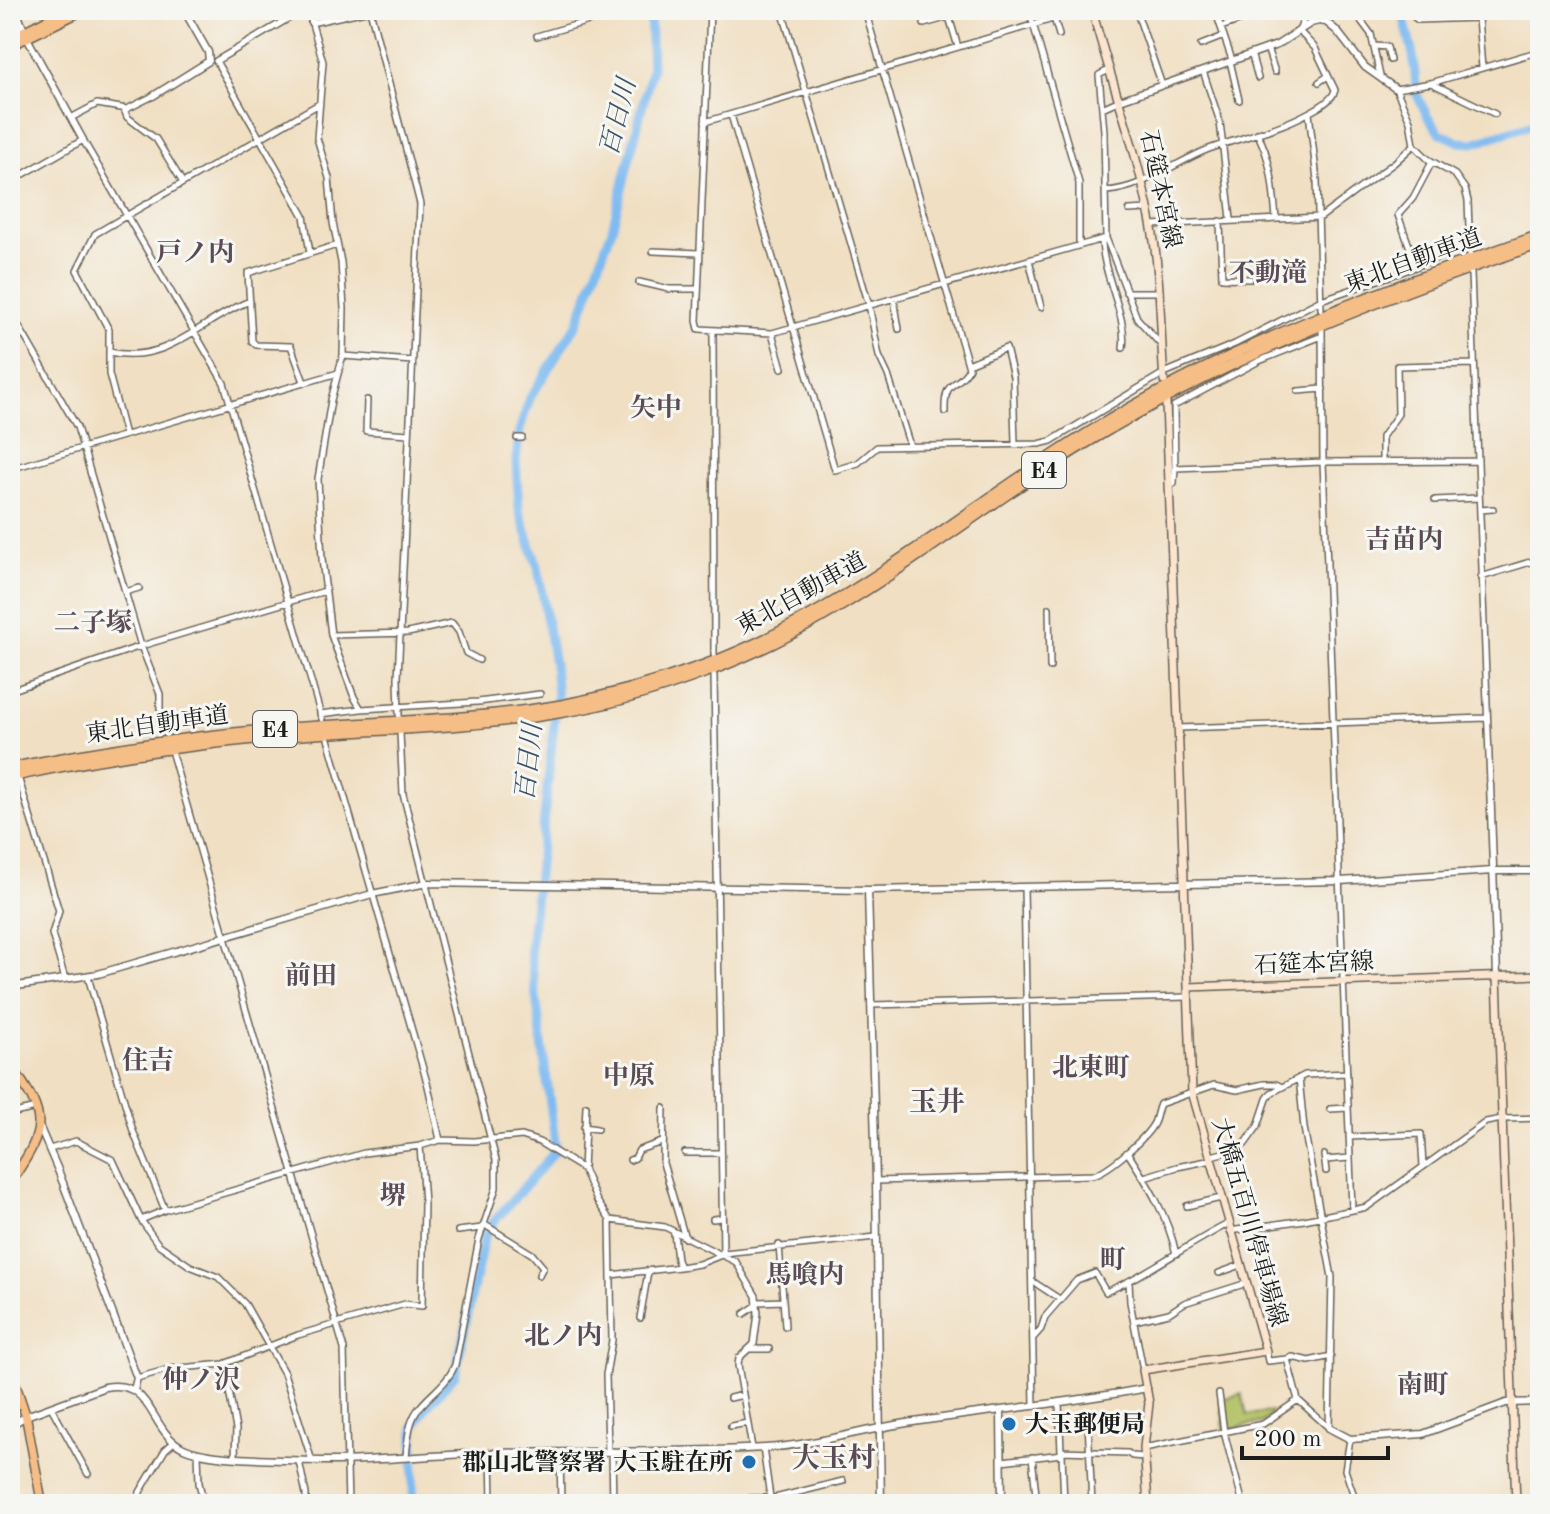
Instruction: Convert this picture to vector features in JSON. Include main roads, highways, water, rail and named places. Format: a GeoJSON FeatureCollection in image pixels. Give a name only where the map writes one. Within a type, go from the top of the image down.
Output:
{"type":"FeatureCollection","features":[{"type":"Feature","properties":{"kind":"highway","name":"東北自動車道"},"geometry":{"type":"LineString","coordinates":[[560,709],[672,676],[735,653],[777,633],[875,575],[1086,434],[1243,349],[1333,311],[1540,235]]}},
{"type":"Feature","properties":{"kind":"highway","name":"東北自動車道"},"geometry":{"type":"LineString","coordinates":[[15,779],[129,755],[208,744],[469,724],[665,687],[739,660],[781,640],[880,582],[1089,441],[1182,389],[1336,319],[1540,244]]}},
{"type":"Feature","properties":{"kind":"highway","name":"東北自動車道"},"geometry":{"type":"LineString","coordinates":[[12,764],[207,736],[542,712]]}},
{"type":"Feature","properties":{"kind":"main road"},"geometry":{"type":"LineString","coordinates":[[10,46],[66,10]]}},
{"type":"Feature","properties":{"kind":"main road"},"geometry":{"type":"LineString","coordinates":[[10,38],[25,35],[84,10]]}},
{"type":"Feature","properties":{"kind":"main road","name":"石筵本宮線"},"geometry":{"type":"LineString","coordinates":[[1092,10],[1120,100],[1148,209],[1160,292],[1164,377]]}},
{"type":"Feature","properties":{"kind":"main road"},"geometry":{"type":"LineString","coordinates":[[1166,403],[1188,987]]}},
{"type":"Feature","properties":{"kind":"main road"},"geometry":{"type":"LineString","coordinates":[[1516,1504],[1497,976],[1540,975]]}},
{"type":"Feature","properties":{"kind":"main road","name":"石筵本宮線"},"geometry":{"type":"LineString","coordinates":[[1188,987],[1497,976]]}},
{"type":"Feature","properties":{"kind":"main road","name":"大橋五百川停車場線"},"geometry":{"type":"LineString","coordinates":[[1148,1504],[1144,1452],[1149,1407],[1143,1370],[1266,1351],[1192,1092],[1188,987]]}},
{"type":"Feature","properties":{"kind":"main road"},"geometry":{"type":"LineString","coordinates":[[10,1064],[31,1093],[40,1128],[36,1143],[10,1183]]}},
{"type":"Feature","properties":{"kind":"main road"},"geometry":{"type":"LineString","coordinates":[[10,1368],[26,1416],[42,1504]]}},
{"type":"Feature","properties":{"kind":"waterway","name":"百日川"},"geometry":{"type":"LineString","coordinates":[[413,1504],[414,1427],[428,1405],[455,1375],[484,1238],[492,1224],[556,1150],[530,950],[557,696],[538,568],[519,510],[516,460],[520,429],[530,398],[578,322],[612,229],[652,68],[650,10]]}},
{"type":"Feature","properties":{"kind":"waterway"},"geometry":{"type":"LineString","coordinates":[[1402,10],[1413,55],[1417,95],[1440,133],[1459,142],[1473,143],[1540,122]]}},
{"type":"Feature","properties":{"kind":"place","name":"大玉郵便局"},"geometry":{"type":"Point","coordinates":[1009,1424]}},
{"type":"Feature","properties":{"kind":"place","name":"郡山北警察署 大玉駐在所"},"geometry":{"type":"Point","coordinates":[749,1462]}},
{"type":"Feature","properties":{"kind":"district","name":"戸ノ内"},"geometry":{"type":"Point","coordinates":[195,252]}},
{"type":"Feature","properties":{"kind":"district","name":"不動滝"},"geometry":{"type":"Point","coordinates":[1268,272]}},
{"type":"Feature","properties":{"kind":"district","name":"矢中"},"geometry":{"type":"Point","coordinates":[656,407]}},
{"type":"Feature","properties":{"kind":"district","name":"吉苗内"},"geometry":{"type":"Point","coordinates":[1404,539]}},
{"type":"Feature","properties":{"kind":"district","name":"二子塚"},"geometry":{"type":"Point","coordinates":[93,622]}},
{"type":"Feature","properties":{"kind":"district","name":"前田"},"geometry":{"type":"Point","coordinates":[311,975]}},
{"type":"Feature","properties":{"kind":"district","name":"住吉"},"geometry":{"type":"Point","coordinates":[148,1060]}},
{"type":"Feature","properties":{"kind":"district","name":"北東町"},"geometry":{"type":"Point","coordinates":[1091,1067]}},
{"type":"Feature","properties":{"kind":"district","name":"中原"},"geometry":{"type":"Point","coordinates":[629,1075]}},
{"type":"Feature","properties":{"kind":"district","name":"玉井"},"geometry":{"type":"Point","coordinates":[937,1101]}},
{"type":"Feature","properties":{"kind":"district","name":"堺"},"geometry":{"type":"Point","coordinates":[393,1195]}},
{"type":"Feature","properties":{"kind":"district","name":"町"},"geometry":{"type":"Point","coordinates":[1113,1259]}},
{"type":"Feature","properties":{"kind":"district","name":"馬喰内"},"geometry":{"type":"Point","coordinates":[805,1274]}},
{"type":"Feature","properties":{"kind":"district","name":"北ノ内"},"geometry":{"type":"Point","coordinates":[563,1335]}},
{"type":"Feature","properties":{"kind":"district","name":"仲ノ沢"},"geometry":{"type":"Point","coordinates":[201,1379]}},
{"type":"Feature","properties":{"kind":"district","name":"南町"},"geometry":{"type":"Point","coordinates":[1423,1384]}},
{"type":"Feature","properties":{"kind":"district","name":"大玉村"},"geometry":{"type":"Point","coordinates":[834,1457]}}]}
